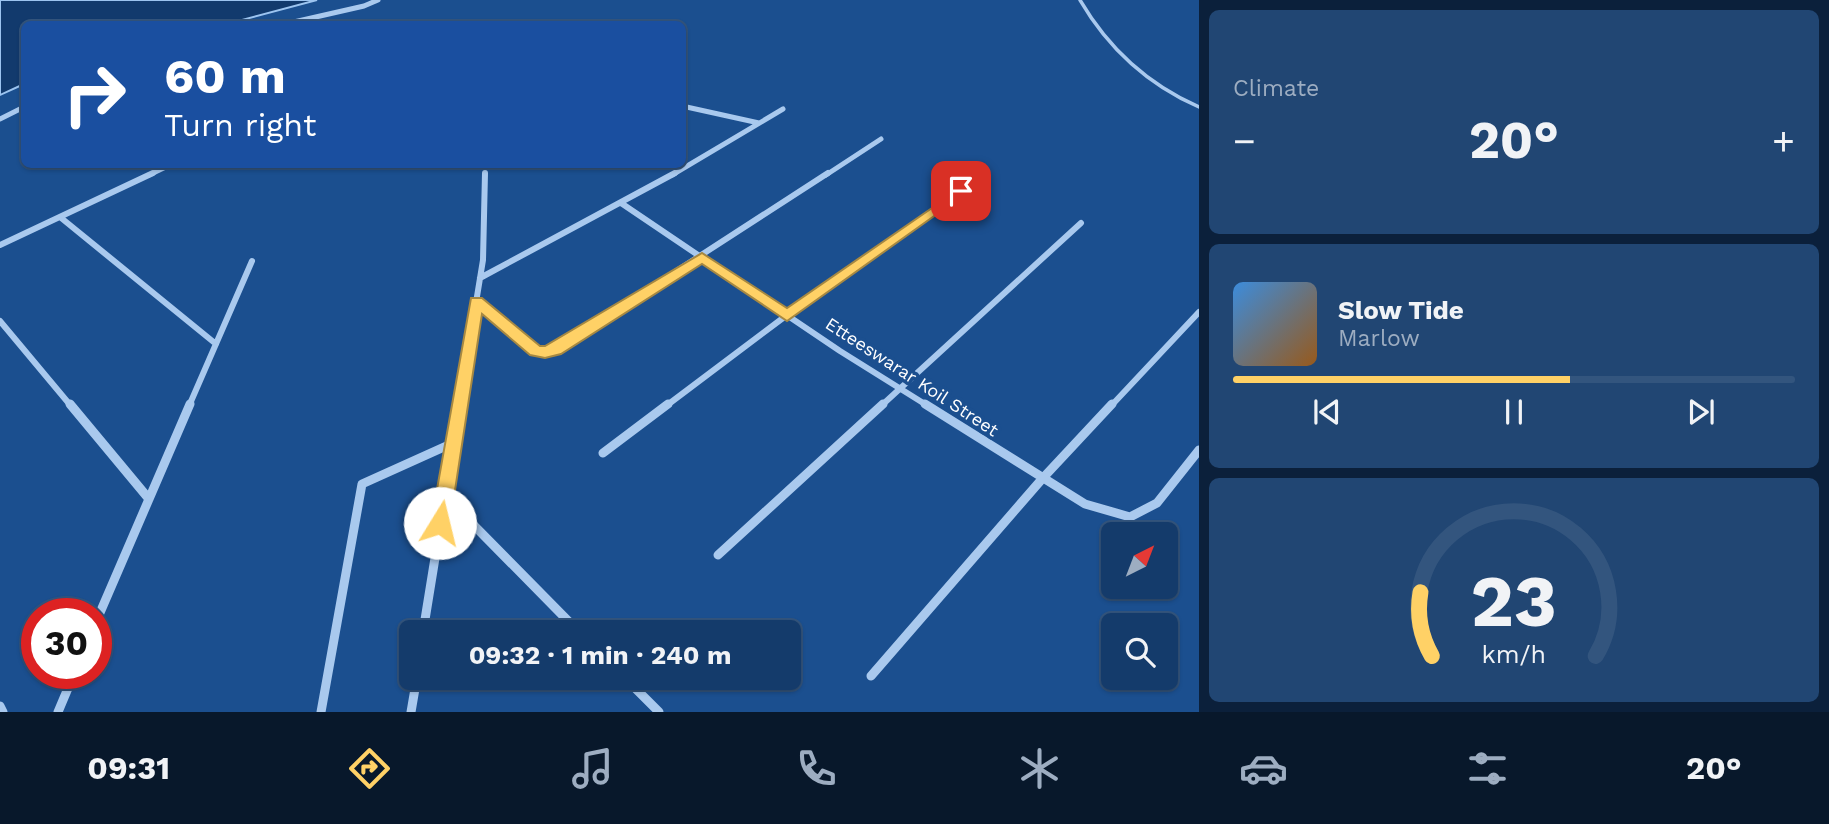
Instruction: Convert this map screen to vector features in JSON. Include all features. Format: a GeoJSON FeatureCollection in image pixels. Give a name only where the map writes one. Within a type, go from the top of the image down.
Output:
{"type":"FeatureCollection","features":[{"type":"Feature","properties":{"kind":"street"},"geometry":{"type":"LineString","coordinates":[[298,21],[364,6],[378,0]]}},
{"type":"Feature","properties":{"kind":"street"},"geometry":{"type":"LineString","coordinates":[[686,107],[760,123]]}},
{"type":"Feature","properties":{"kind":"street"},"geometry":{"type":"LineString","coordinates":[[0,119],[21,108]]}},
{"type":"Feature","properties":{"kind":"street"},"geometry":{"type":"LineString","coordinates":[[686,166],[783,109]]}},
{"type":"Feature","properties":{"kind":"street"},"geometry":{"type":"LineString","coordinates":[[477,301],[536,351],[556,349],[881,139]]}},
{"type":"Feature","properties":{"kind":"street"},"geometry":{"type":"LineString","coordinates":[[0,246],[164,168]]}},
{"type":"Feature","properties":{"kind":"street"},"geometry":{"type":"LineString","coordinates":[[480,278],[682,168]]}},
{"type":"Feature","properties":{"kind":"street"},"geometry":{"type":"LineString","coordinates":[[426,620],[477,301],[485,173]]}},
{"type":"Feature","properties":{"kind":"street"},"geometry":{"type":"LineString","coordinates":[[603,453],[787,315],[983,176]]}},
{"type":"Feature","properties":{"kind":"street","name":"Etteeswarar Koil Street"},"geometry":{"type":"LineString","coordinates":[[621,203],[900,389],[1086,504],[1130,517],[1157,503],[1199,450]]}},
{"type":"Feature","properties":{"kind":"street"},"geometry":{"type":"LineString","coordinates":[[60,217],[216,344]]}},
{"type":"Feature","properties":{"kind":"street"},"geometry":{"type":"LineString","coordinates":[[718,555],[1081,223]]}},
{"type":"Feature","properties":{"kind":"street"},"geometry":{"type":"LineString","coordinates":[[106,598],[253,261]]}},
{"type":"Feature","properties":{"kind":"street"},"geometry":{"type":"LineString","coordinates":[[871,677],[1042,479],[1199,312]]}},
{"type":"Feature","properties":{"kind":"street"},"geometry":{"type":"LineString","coordinates":[[0,321],[149,499]]}},
{"type":"Feature","properties":{"kind":"street"},"geometry":{"type":"LineString","coordinates":[[321,712],[362,484],[453,443]]}},
{"type":"Feature","properties":{"kind":"street"},"geometry":{"type":"LineString","coordinates":[[445,496],[567,620]]}},
{"type":"Feature","properties":{"kind":"street"},"geometry":{"type":"LineString","coordinates":[[58,712],[68,689]]}},
{"type":"Feature","properties":{"kind":"street"},"geometry":{"type":"LineString","coordinates":[[411,712],[415,690]]}},
{"type":"Feature","properties":{"kind":"street"},"geometry":{"type":"LineString","coordinates":[[637,690],[659,712]]}},
{"type":"Feature","properties":{"kind":"street"},"geometry":{"type":"LineString","coordinates":[[0,706],[3,712]]}},
{"type":"Feature","properties":{"kind":"lane"},"geometry":{"type":"LineString","coordinates":[[1080,0],[1111,44],[1154,82],[1180,100],[1199,107]]}},
{"type":"Feature","properties":{"kind":"water"},"geometry":{"type":"Polygon","coordinates":[[[0,0],[317,0],[238,21],[21,21],[21,85],[0,95],[0,0]]]}},
{"type":"Feature","properties":{"kind":"route"},"geometry":{"type":"LineString","coordinates":[[440,523],[477,301],[536,351],[545,352],[556,349],[702,257],[787,315],[961,191]]}}]}
